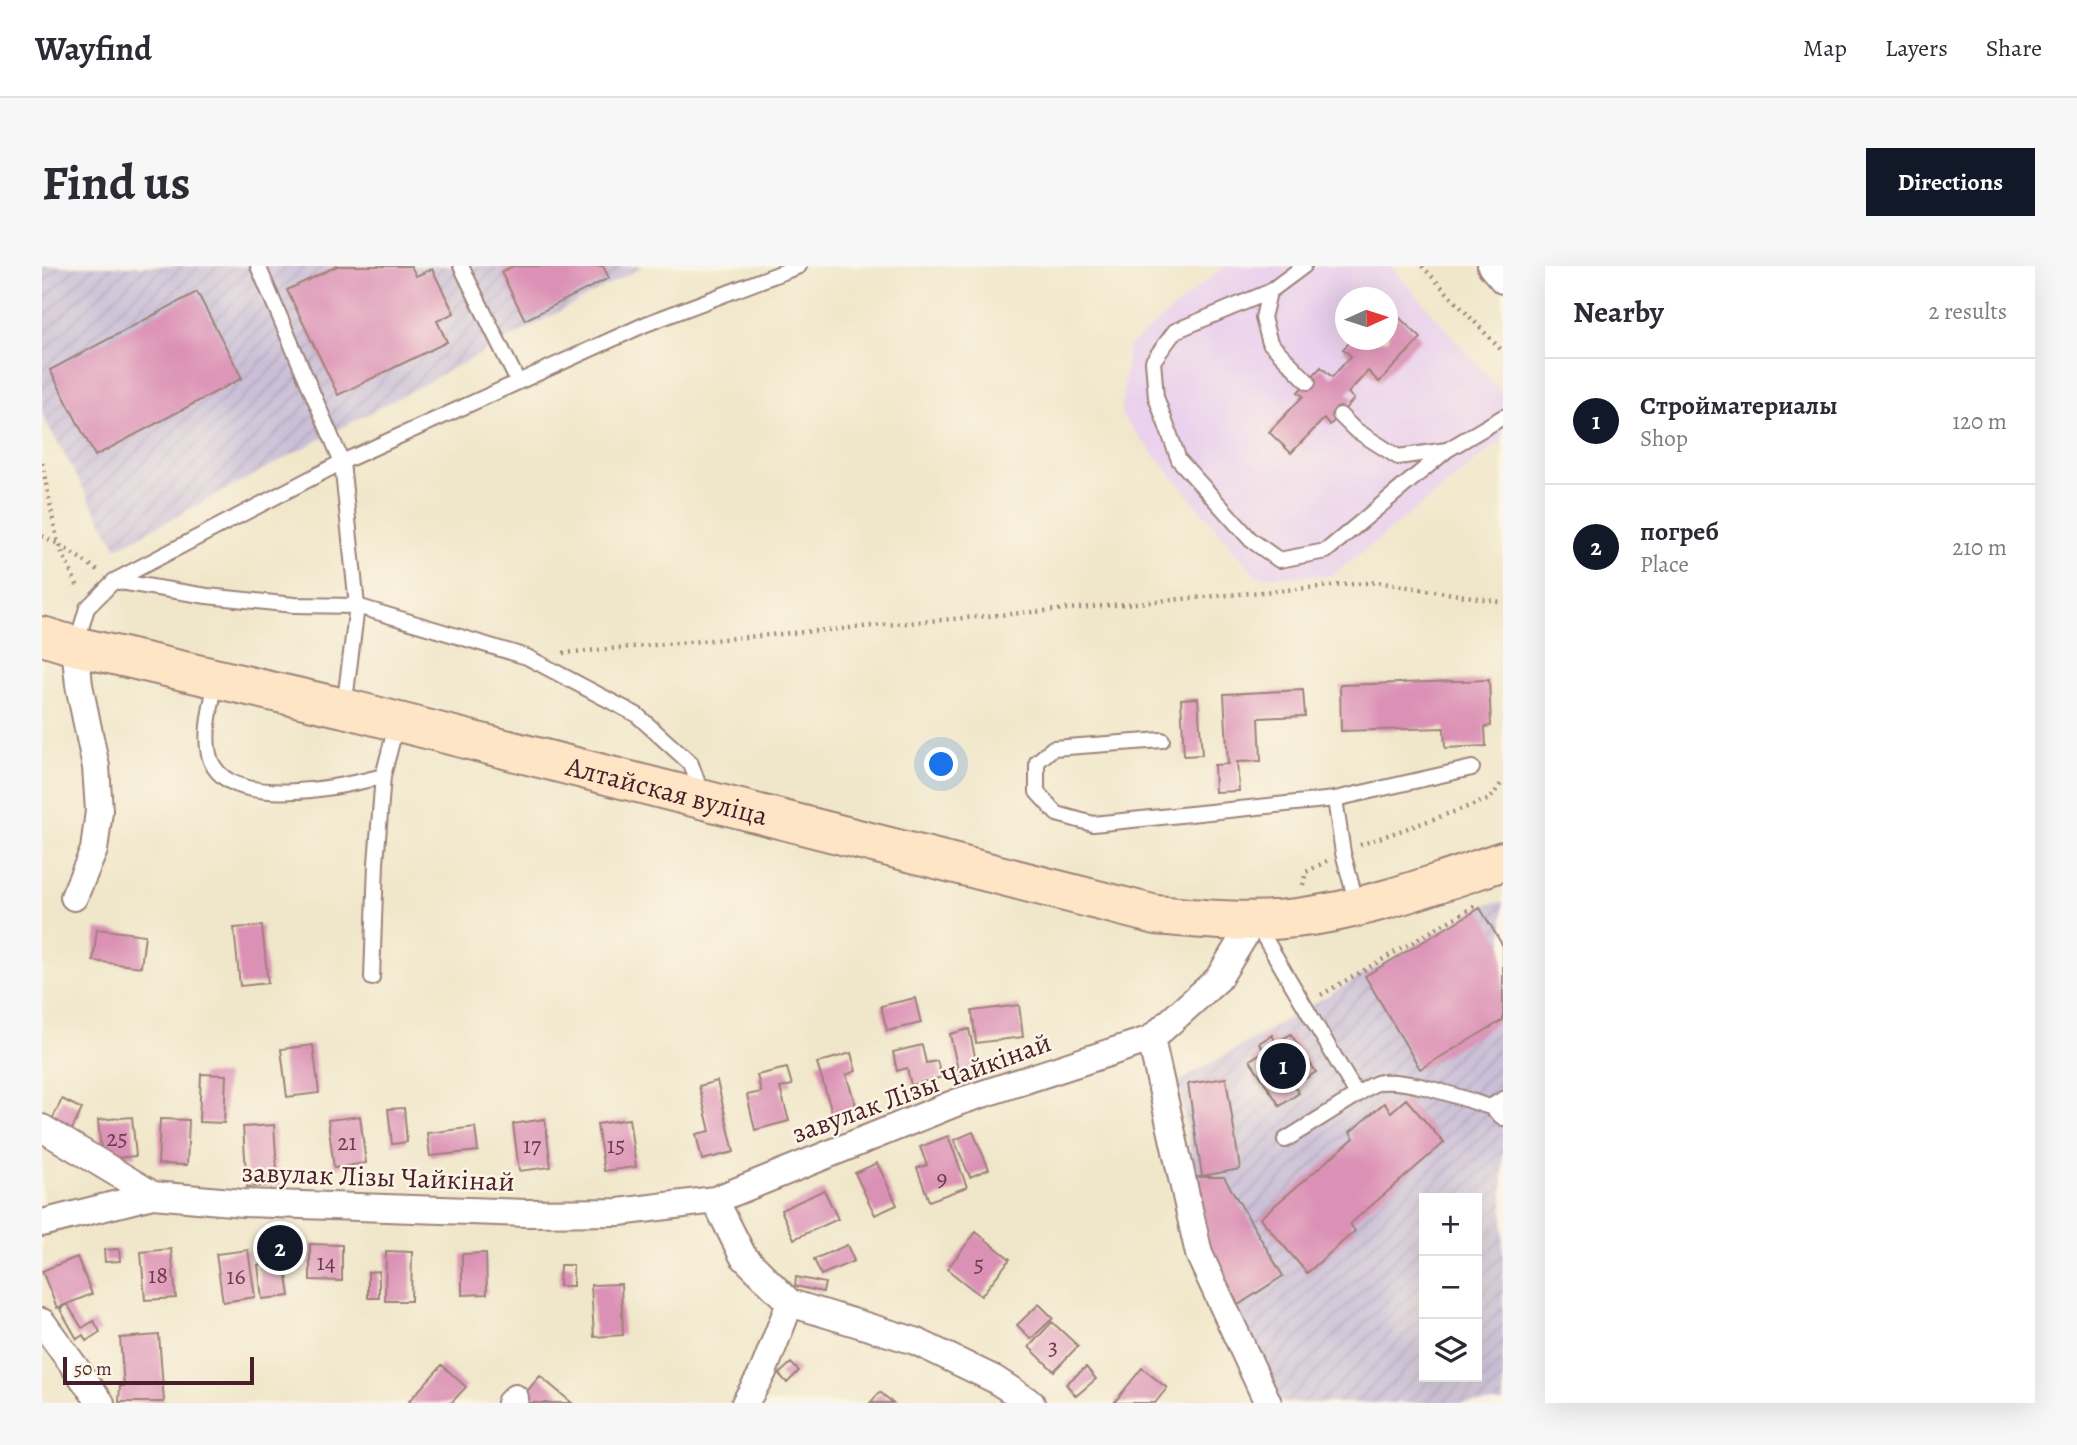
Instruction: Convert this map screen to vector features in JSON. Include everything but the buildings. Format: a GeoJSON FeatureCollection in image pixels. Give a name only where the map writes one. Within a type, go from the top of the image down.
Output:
{"type":"FeatureCollection","features":[{"type":"Feature","properties":{"kind":"main road","name":"Алтайская вуліца"},"geometry":{"type":"LineString","coordinates":[[59,641],[344,708],[1156,915],[1230,921],[1296,918],[1393,898],[1503,861]]}},
{"type":"Feature","properties":{"kind":"street"},"geometry":{"type":"LineString","coordinates":[[1491,266],[1503,280]]}},
{"type":"Feature","properties":{"kind":"street"},"geometry":{"type":"LineString","coordinates":[[59,641],[79,685],[96,767],[99,811],[94,850],[74,897]]}},
{"type":"Feature","properties":{"kind":"street"},"geometry":{"type":"LineString","coordinates":[[1254,920],[1218,979],[1151,1039],[1199,1254],[1268,1403]]}},
{"type":"Feature","properties":{"kind":"street","name":"завулак Лізы Чайкінай"},"geometry":{"type":"LineString","coordinates":[[42,1223],[153,1195],[243,1203],[526,1213],[619,1212],[715,1200],[958,1102],[1151,1039]]}},
{"type":"Feature","properties":{"kind":"street"},"geometry":{"type":"LineString","coordinates":[[42,1128],[153,1195]]}},
{"type":"Feature","properties":{"kind":"street"},"geometry":{"type":"LineString","coordinates":[[715,1200],[743,1256],[790,1303],[915,1341],[994,1379],[1031,1403]]}},
{"type":"Feature","properties":{"kind":"street"},"geometry":{"type":"LineString","coordinates":[[745,1403],[763,1372],[790,1303]]}},
{"type":"Feature","properties":{"kind":"street"},"geometry":{"type":"LineString","coordinates":[[42,1322],[101,1403]]}},
{"type":"Feature","properties":{"kind":"lane"},"geometry":{"type":"LineString","coordinates":[[258,266],[342,462],[357,606],[344,708]]}},
{"type":"Feature","properties":{"kind":"lane"},"geometry":{"type":"LineString","coordinates":[[461,266],[518,382]]}},
{"type":"Feature","properties":{"kind":"lane"},"geometry":{"type":"LineString","coordinates":[[59,641],[114,581],[342,462],[646,324],[799,266]]}},
{"type":"Feature","properties":{"kind":"lane"},"geometry":{"type":"LineString","coordinates":[[1304,266],[1269,292],[1175,331],[1153,361],[1156,397],[1179,460],[1251,540],[1279,560],[1326,551],[1447,450],[1503,417]]}},
{"type":"Feature","properties":{"kind":"lane"},"geometry":{"type":"LineString","coordinates":[[1269,292],[1263,318],[1270,343],[1308,382]]}},
{"type":"Feature","properties":{"kind":"lane"},"geometry":{"type":"LineString","coordinates":[[1340,415],[1354,429],[1398,457],[1447,450]]}},
{"type":"Feature","properties":{"kind":"lane"},"geometry":{"type":"LineString","coordinates":[[114,581],[207,596],[294,605],[357,606],[527,657],[637,715],[691,764],[704,800]]}},
{"type":"Feature","properties":{"kind":"lane"},"geometry":{"type":"LineString","coordinates":[[216,679],[207,739],[211,760],[220,776],[237,785],[302,793],[383,776]]}},
{"type":"Feature","properties":{"kind":"lane"},"geometry":{"type":"LineString","coordinates":[[372,978],[376,863],[383,776],[397,722]]}},
{"type":"Feature","properties":{"kind":"lane"},"geometry":{"type":"LineString","coordinates":[[1162,740],[1053,748],[1037,762],[1037,792],[1057,814],[1093,824],[1335,799],[1472,768]]}},
{"type":"Feature","properties":{"kind":"lane"},"geometry":{"type":"LineString","coordinates":[[1335,799],[1343,853],[1357,906]]}},
{"type":"Feature","properties":{"kind":"lane"},"geometry":{"type":"LineString","coordinates":[[1254,920],[1357,1095]]}},
{"type":"Feature","properties":{"kind":"lane"},"geometry":{"type":"LineString","coordinates":[[1284,1140],[1378,1082],[1395,1082],[1439,1091],[1490,1107],[1503,1118]]}},
{"type":"Feature","properties":{"kind":"lane"},"geometry":{"type":"LineString","coordinates":[[1490,1107],[1503,1099]]}},
{"type":"Feature","properties":{"kind":"path"},"geometry":{"type":"LineString","coordinates":[[1422,266],[1503,352]]}},
{"type":"Feature","properties":{"kind":"path"},"geometry":{"type":"LineString","coordinates":[[42,463],[58,544],[87,608]]}},
{"type":"Feature","properties":{"kind":"path"},"geometry":{"type":"LineString","coordinates":[[42,536],[114,581]]}},
{"type":"Feature","properties":{"kind":"path"},"geometry":{"type":"LineString","coordinates":[[527,657],[1377,582],[1503,602]]}},
{"type":"Feature","properties":{"kind":"path"},"geometry":{"type":"LineString","coordinates":[[1296,918],[1306,872],[1370,840],[1490,799],[1503,781]]}},
{"type":"Feature","properties":{"kind":"path"},"geometry":{"type":"LineString","coordinates":[[1304,1005],[1480,903]]}},
{"type":"Feature","properties":{"kind":"shaded area"},"geometry":{"type":"Polygon","coordinates":[[[42,266],[644,266],[117,548],[42,415],[42,266]]]}},
{"type":"Feature","properties":{"kind":"shaded area"},"geometry":{"type":"Polygon","coordinates":[[[1224,266],[1391,266],[1503,394],[1503,440],[1332,576],[1256,576],[1121,415],[1128,347],[1224,266]]]}},
{"type":"Feature","properties":{"kind":"shaded area"},"geometry":{"type":"Polygon","coordinates":[[[1503,902],[1503,1403],[1282,1403],[1208,1246],[1179,1082],[1484,905],[1503,902]]]}},
{"type":"Feature","properties":{"kind":"place","name":"Стройматериалы"},"geometry":{"type":"Point","coordinates":[1283,1066]}},
{"type":"Feature","properties":{"kind":"place","name":"погреб"},"geometry":{"type":"Point","coordinates":[280,1248]}}]}
